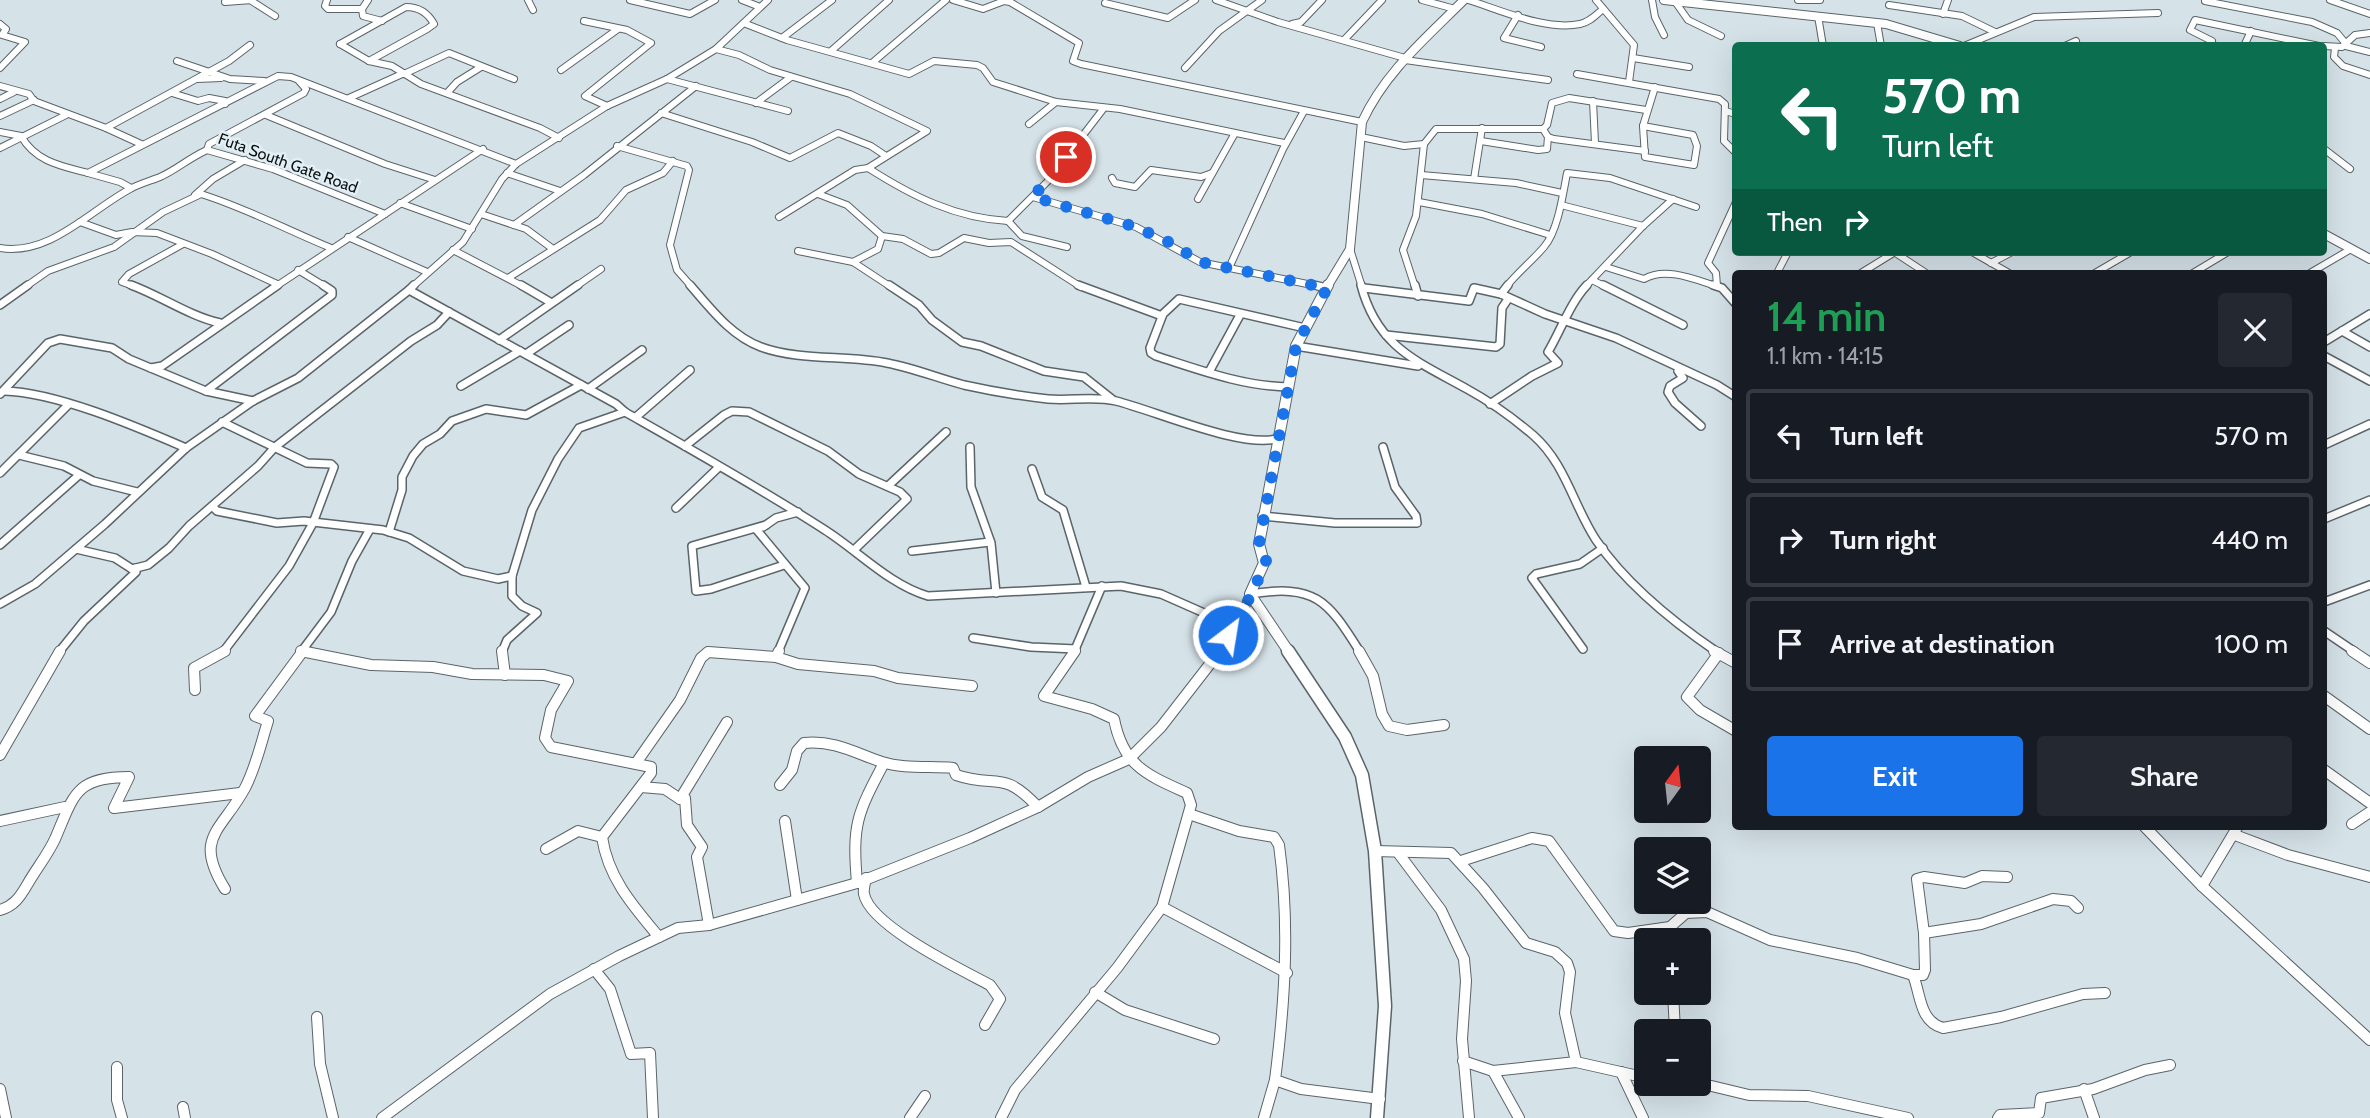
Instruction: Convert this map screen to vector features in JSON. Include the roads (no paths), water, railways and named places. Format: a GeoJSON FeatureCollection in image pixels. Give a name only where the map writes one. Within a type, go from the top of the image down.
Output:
{"type":"FeatureCollection","features":[{"type":"Feature","properties":{"kind":"street"},"geometry":{"type":"LineString","coordinates":[[225,2],[251,0],[275,16]]}},
{"type":"Feature","properties":{"kind":"street"},"geometry":{"type":"LineString","coordinates":[[327,0],[324,6],[328,9],[362,9]]}},
{"type":"Feature","properties":{"kind":"street"},"geometry":{"type":"LineString","coordinates":[[368,0],[362,9],[363,16],[382,21]]}},
{"type":"Feature","properties":{"kind":"street"},"geometry":{"type":"LineString","coordinates":[[414,7],[425,0]]}},
{"type":"Feature","properties":{"kind":"street"},"geometry":{"type":"LineString","coordinates":[[528,0],[533,10]]}},
{"type":"Feature","properties":{"kind":"street"},"geometry":{"type":"LineString","coordinates":[[630,0],[690,14],[715,0]]}},
{"type":"Feature","properties":{"kind":"street"},"geometry":{"type":"LineString","coordinates":[[742,0],[760,7]]}},
{"type":"Feature","properties":{"kind":"street"},"geometry":{"type":"LineString","coordinates":[[0,604],[35,584],[186,448],[253,401],[310,369],[409,290],[472,229],[507,173],[516,164],[607,106],[667,79],[716,49],[746,24],[768,0]]}},
{"type":"Feature","properties":{"kind":"street"},"geometry":{"type":"LineString","coordinates":[[782,38],[832,0]]}},
{"type":"Feature","properties":{"kind":"street"},"geometry":{"type":"LineString","coordinates":[[831,51],[889,0]]}},
{"type":"Feature","properties":{"kind":"street"},"geometry":{"type":"LineString","coordinates":[[872,63],[946,0]]}},
{"type":"Feature","properties":{"kind":"street"},"geometry":{"type":"LineString","coordinates":[[953,0],[983,9],[1004,1],[1010,2],[1079,43],[1073,59],[1076,63],[1362,122]]}},
{"type":"Feature","properties":{"kind":"street"},"geometry":{"type":"LineString","coordinates":[[1105,3],[1168,18],[1195,0]]}},
{"type":"Feature","properties":{"kind":"street"},"geometry":{"type":"LineString","coordinates":[[1216,0],[1289,25],[1405,59],[1548,80]]}},
{"type":"Feature","properties":{"kind":"street"},"geometry":{"type":"LineString","coordinates":[[1185,68],[1219,31],[1262,0]]}},
{"type":"Feature","properties":{"kind":"street"},"geometry":{"type":"LineString","coordinates":[[1289,25],[1301,22],[1322,0]]}},
{"type":"Feature","properties":{"kind":"street"},"geometry":{"type":"LineString","coordinates":[[1344,40],[1382,0]]}},
{"type":"Feature","properties":{"kind":"street"},"geometry":{"type":"LineString","coordinates":[[1422,0],[1455,9]]}},
{"type":"Feature","properties":{"kind":"street"},"geometry":{"type":"LineString","coordinates":[[386,1117],[550,994],[659,937],[678,928],[709,925],[861,881],[970,838],[1038,807],[1088,778],[1129,759],[1161,727],[1218,654],[1266,563],[1266,554],[1259,544],[1262,516],[1280,438],[1296,346],[1350,249],[1362,122],[1377,92],[1405,59],[1466,0],[1518,15],[1575,25],[1589,21],[1603,9]]}},
{"type":"Feature","properties":{"kind":"street"},"geometry":{"type":"LineString","coordinates":[[1596,0],[1634,45],[1629,82]]}},
{"type":"Feature","properties":{"kind":"street"},"geometry":{"type":"LineString","coordinates":[[1652,0],[1655,17],[1664,35]]}},
{"type":"Feature","properties":{"kind":"street"},"geometry":{"type":"LineString","coordinates":[[1664,0],[1731,3],[1886,24],[1912,29],[1950,42]]}},
{"type":"Feature","properties":{"kind":"street"},"geometry":{"type":"LineString","coordinates":[[1798,0],[1820,0]]}},
{"type":"Feature","properties":{"kind":"street"},"geometry":{"type":"LineString","coordinates":[[1943,14],[1948,0]]}},
{"type":"Feature","properties":{"kind":"street"},"geometry":{"type":"LineString","coordinates":[[2330,0],[2370,14]]}},
{"type":"Feature","properties":{"kind":"street"},"geometry":{"type":"LineString","coordinates":[[1674,1],[1687,20],[1721,36]]}},
{"type":"Feature","properties":{"kind":"street"},"geometry":{"type":"LineString","coordinates":[[2205,1],[2315,23],[2337,33],[2346,45],[2370,52]]}},
{"type":"Feature","properties":{"kind":"street"},"geometry":{"type":"LineString","coordinates":[[1886,24],[1889,2],[1967,17],[1995,32]]}},
{"type":"Feature","properties":{"kind":"street"},"geometry":{"type":"LineString","coordinates":[[369,61],[434,24],[433,19],[414,7],[402,8],[340,45],[369,61],[392,66],[421,84],[559,138]]}},
{"type":"Feature","properties":{"kind":"street"},"geometry":{"type":"LineString","coordinates":[[1971,42],[2041,16],[2158,13]]}},
{"type":"Feature","properties":{"kind":"street"},"geometry":{"type":"LineString","coordinates":[[1518,15],[1505,40],[1541,47]]}},
{"type":"Feature","properties":{"kind":"street"},"geometry":{"type":"LineString","coordinates":[[1818,16],[1822,42]]}},
{"type":"Feature","properties":{"kind":"street"},"geometry":{"type":"LineString","coordinates":[[2211,41],[2190,30],[2195,20],[2301,42]]}},
{"type":"Feature","properties":{"kind":"street"},"geometry":{"type":"LineString","coordinates":[[584,21],[611,30],[627,30],[651,45],[585,96],[607,106]]}},
{"type":"Feature","properties":{"kind":"street"},"geometry":{"type":"LineString","coordinates":[[1877,23],[1880,42]]}},
{"type":"Feature","properties":{"kind":"street"},"geometry":{"type":"LineString","coordinates":[[0,24],[6,29],[2,35],[25,42],[0,68]]}},
{"type":"Feature","properties":{"kind":"street"},"geometry":{"type":"LineString","coordinates":[[746,24],[782,38],[912,74],[934,61],[977,65],[983,68],[993,82],[1055,102],[1120,109],[1284,143]]}},
{"type":"Feature","properties":{"kind":"street"},"geometry":{"type":"LineString","coordinates":[[562,70],[611,30]]}},
{"type":"Feature","properties":{"kind":"street"},"geometry":{"type":"LineString","coordinates":[[2246,42],[2251,31]]}},
{"type":"Feature","properties":{"kind":"street"},"geometry":{"type":"LineString","coordinates":[[2327,47],[2346,45],[2356,35],[2370,33]]}},
{"type":"Feature","properties":{"kind":"street"},"geometry":{"type":"LineString","coordinates":[[106,128],[229,61],[250,45]]}},
{"type":"Feature","properties":{"kind":"street"},"geometry":{"type":"LineString","coordinates":[[2335,48],[2334,57],[2340,63],[2370,75]]}},
{"type":"Feature","properties":{"kind":"street"},"geometry":{"type":"LineString","coordinates":[[716,49],[739,55],[792,77],[850,94],[926,129],[927,133],[868,167],[855,170],[779,217]]}},
{"type":"Feature","properties":{"kind":"street"},"geometry":{"type":"LineString","coordinates":[[349,98],[449,53],[514,79]]}},
{"type":"Feature","properties":{"kind":"street"},"geometry":{"type":"LineString","coordinates":[[1633,58],[1689,67]]}},
{"type":"Feature","properties":{"kind":"street"},"geometry":{"type":"LineString","coordinates":[[177,61],[221,78],[240,82],[265,81]]}},
{"type":"Feature","properties":{"kind":"street"},"geometry":{"type":"LineString","coordinates":[[447,93],[457,82],[481,67]]}},
{"type":"Feature","properties":{"kind":"street"},"geometry":{"type":"LineString","coordinates":[[1577,74],[1713,96],[1724,101],[1724,141],[1732,149]]}},
{"type":"Feature","properties":{"kind":"street"},"geometry":{"type":"LineString","coordinates":[[88,173],[265,81],[282,75],[349,98],[516,164]]}},
{"type":"Feature","properties":{"kind":"street"},"geometry":{"type":"LineString","coordinates":[[756,103],[792,77]]}},
{"type":"Feature","properties":{"kind":"street"},"geometry":{"type":"LineString","coordinates":[[197,79],[221,78]]}},
{"type":"Feature","properties":{"kind":"street"},"geometry":{"type":"LineString","coordinates":[[667,79],[788,111]]}},
{"type":"Feature","properties":{"kind":"street","name":"Futa South Gate Road"},"geometry":{"type":"LineString","coordinates":[[298,80],[306,89],[304,93],[209,144],[207,150],[245,160],[385,214]]}},
{"type":"Feature","properties":{"kind":"street"},"geometry":{"type":"LineString","coordinates":[[0,86],[29,94],[34,100],[66,115],[106,128],[141,144]]}},
{"type":"Feature","properties":{"kind":"street"},"geometry":{"type":"LineString","coordinates":[[514,225],[583,176],[617,146],[696,86]]}},
{"type":"Feature","properties":{"kind":"street"},"geometry":{"type":"LineString","coordinates":[[1643,126],[1689,134],[1695,138],[1695,162],[1690,166],[1645,157],[1643,126],[1655,87]]}},
{"type":"Feature","properties":{"kind":"street"},"geometry":{"type":"LineString","coordinates":[[0,99],[14,92]]}},
{"type":"Feature","properties":{"kind":"street"},"geometry":{"type":"LineString","coordinates":[[172,93],[198,101],[225,101],[225,104]]}},
{"type":"Feature","properties":{"kind":"street"},"geometry":{"type":"LineString","coordinates":[[1418,296],[1403,250],[1411,233],[1419,202],[1424,144],[1436,130],[1542,129],[1547,125],[1554,101],[1569,98],[1646,110]]}},
{"type":"Feature","properties":{"kind":"street"},"geometry":{"type":"LineString","coordinates":[[0,116],[34,100]]}},
{"type":"Feature","properties":{"kind":"street"},"geometry":{"type":"LineString","coordinates":[[1593,101],[1595,143]]}},
{"type":"Feature","properties":{"kind":"street"},"geometry":{"type":"LineString","coordinates":[[1029,124],[1055,102]]}},
{"type":"Feature","properties":{"kind":"street"},"geometry":{"type":"LineString","coordinates":[[1008,221],[1033,197],[1104,108]]}},
{"type":"Feature","properties":{"kind":"street"},"geometry":{"type":"LineString","coordinates":[[1229,268],[1276,170],[1284,143],[1304,111]]}},
{"type":"Feature","properties":{"kind":"street"},"geometry":{"type":"LineString","coordinates":[[1725,111],[1732,113]]}},
{"type":"Feature","properties":{"kind":"street"},"geometry":{"type":"LineString","coordinates":[[661,113],[752,142],[791,158],[838,133],[871,146],[887,156]]}},
{"type":"Feature","properties":{"kind":"street"},"geometry":{"type":"LineString","coordinates":[[0,148],[66,115]]}},
{"type":"Feature","properties":{"kind":"street"},"geometry":{"type":"LineString","coordinates":[[266,115],[385,164],[435,180]]}},
{"type":"Feature","properties":{"kind":"street"},"geometry":{"type":"LineString","coordinates":[[1474,179],[1482,128]]}},
{"type":"Feature","properties":{"kind":"street"},"geometry":{"type":"LineString","coordinates":[[1481,141],[1547,149],[1548,137],[1542,129]]}},
{"type":"Feature","properties":{"kind":"street"},"geometry":{"type":"LineString","coordinates":[[0,132],[21,136],[28,148],[47,162],[122,181],[131,188]]}},
{"type":"Feature","properties":{"kind":"street"},"geometry":{"type":"LineString","coordinates":[[1198,199],[1235,133]]}},
{"type":"Feature","properties":{"kind":"street"},"geometry":{"type":"LineString","coordinates":[[1361,137],[1404,146],[1424,144]]}},
{"type":"Feature","properties":{"kind":"street"},"geometry":{"type":"LineString","coordinates":[[1548,137],[1645,151]]}},
{"type":"Feature","properties":{"kind":"street"},"geometry":{"type":"LineString","coordinates":[[617,146],[687,166],[689,170],[670,245],[673,261],[677,270],[722,322],[743,338],[776,352],[888,363],[965,385],[1010,393],[1072,401],[1113,400],[1225,435],[1268,442],[1280,438]]}},
{"type":"Feature","properties":{"kind":"street"},"geometry":{"type":"LineString","coordinates":[[161,369],[220,323],[277,284],[483,149]]}},
{"type":"Feature","properties":{"kind":"street"},"geometry":{"type":"LineString","coordinates":[[0,248],[18,251],[34,247],[80,222],[131,188],[163,176],[186,159],[207,150]]}},
{"type":"Feature","properties":{"kind":"street"},"geometry":{"type":"LineString","coordinates":[[2327,151],[2350,170]]}},
{"type":"Feature","properties":{"kind":"street"},"geometry":{"type":"LineString","coordinates":[[0,305],[54,268],[110,249],[132,232],[195,195],[213,178],[245,160]]}},
{"type":"Feature","properties":{"kind":"street"},"geometry":{"type":"LineString","coordinates":[[508,278],[600,220],[626,190],[663,173],[673,160]]}},
{"type":"Feature","properties":{"kind":"street"},"geometry":{"type":"LineString","coordinates":[[868,167],[898,187],[941,206],[974,218],[1008,221],[1022,236],[1067,247]]}},
{"type":"Feature","properties":{"kind":"street"},"geometry":{"type":"LineString","coordinates":[[1112,178],[1115,183],[1135,187],[1151,170],[1201,177],[1212,173]]}},
{"type":"Feature","properties":{"kind":"street"},"geometry":{"type":"LineString","coordinates":[[1386,335],[1496,347],[1500,344],[1505,296],[1522,267],[1546,245],[1561,205],[1565,174],[1571,172],[1609,178],[1696,206]]}},
{"type":"Feature","properties":{"kind":"street"},"geometry":{"type":"LineString","coordinates":[[507,173],[559,191]]}},
{"type":"Feature","properties":{"kind":"street"},"geometry":{"type":"LineString","coordinates":[[1421,174],[1516,183],[1562,193]]}},
{"type":"Feature","properties":{"kind":"street"},"geometry":{"type":"LineString","coordinates":[[818,194],[847,205],[882,236],[903,239],[934,254],[964,238],[989,243],[1012,242],[1086,290],[1162,316]]}},
{"type":"Feature","properties":{"kind":"street"},"geometry":{"type":"LineString","coordinates":[[195,195],[207,195],[245,208],[274,224],[331,248]]}},
{"type":"Feature","properties":{"kind":"street"},"geometry":{"type":"LineString","coordinates":[[1033,197],[1136,227],[1173,244],[1190,258],[1327,288]]}},
{"type":"Feature","properties":{"kind":"street"},"geometry":{"type":"LineString","coordinates":[[1490,404],[1532,376],[1558,363],[1548,352],[1567,320],[1577,296],[1643,226],[1673,199]]}},
{"type":"Feature","properties":{"kind":"street"},"geometry":{"type":"LineString","coordinates":[[1419,202],[1482,214],[1550,234]]}},
{"type":"Feature","properties":{"kind":"street"},"geometry":{"type":"LineString","coordinates":[[400,203],[472,229]]}},
{"type":"Feature","properties":{"kind":"street"},"geometry":{"type":"LineString","coordinates":[[1561,205],[1643,226]]}},
{"type":"Feature","properties":{"kind":"street"},"geometry":{"type":"LineString","coordinates":[[481,214],[531,232],[553,249]]}},
{"type":"Feature","properties":{"kind":"street"},"geometry":{"type":"LineString","coordinates":[[80,222],[116,235],[152,232],[277,284]]}},
{"type":"Feature","properties":{"kind":"street"},"geometry":{"type":"LineString","coordinates":[[1717,286],[1716,273],[1708,262],[1732,222]]}},
{"type":"Feature","properties":{"kind":"street"},"geometry":{"type":"LineString","coordinates":[[853,262],[878,249],[882,236]]}},
{"type":"Feature","properties":{"kind":"street"},"geometry":{"type":"LineString","coordinates":[[2327,236],[2370,259]]}},
{"type":"Feature","properties":{"kind":"street"},"geometry":{"type":"LineString","coordinates":[[348,237],[427,272]]}},
{"type":"Feature","properties":{"kind":"street"},"geometry":{"type":"LineString","coordinates":[[183,244],[129,274],[122,282],[160,296],[206,320],[220,323]]}},
{"type":"Feature","properties":{"kind":"street"},"geometry":{"type":"LineString","coordinates":[[1350,249],[1372,317],[1386,335],[1419,366]]}},
{"type":"Feature","properties":{"kind":"street"},"geometry":{"type":"LineString","coordinates":[[2315,270],[2351,249]]}},
{"type":"Feature","properties":{"kind":"street"},"geometry":{"type":"LineString","coordinates":[[453,250],[550,302]]}},
{"type":"Feature","properties":{"kind":"street"},"geometry":{"type":"LineString","coordinates":[[798,250],[853,262],[922,307],[932,320],[962,342],[981,346],[1044,371],[1084,377],[1113,400]]}},
{"type":"Feature","properties":{"kind":"street"},"geometry":{"type":"LineString","coordinates":[[1866,270],[1889,256]]}},
{"type":"Feature","properties":{"kind":"street"},"geometry":{"type":"LineString","coordinates":[[1901,256],[1922,270]]}},
{"type":"Feature","properties":{"kind":"street"},"geometry":{"type":"LineString","coordinates":[[1979,256],[2004,270]]}},
{"type":"Feature","properties":{"kind":"street"},"geometry":{"type":"LineString","coordinates":[[1991,263],[2004,256]]}},
{"type":"Feature","properties":{"kind":"street"},"geometry":{"type":"LineString","coordinates":[[2100,270],[2124,256]]}},
{"type":"Feature","properties":{"kind":"street"},"geometry":{"type":"LineString","coordinates":[[2198,270],[2218,256]]}},
{"type":"Feature","properties":{"kind":"street"},"geometry":{"type":"LineString","coordinates":[[1606,267],[1644,279],[1651,275],[1674,274],[1717,286],[1732,300]]}},
{"type":"Feature","properties":{"kind":"street"},"geometry":{"type":"LineString","coordinates":[[499,340],[601,269]]}},
{"type":"Feature","properties":{"kind":"street"},"geometry":{"type":"LineString","coordinates":[[206,391],[330,298],[332,291],[298,270]]}},
{"type":"Feature","properties":{"kind":"street"},"geometry":{"type":"LineString","coordinates":[[1592,280],[1683,325]]}},
{"type":"Feature","properties":{"kind":"street"},"geometry":{"type":"LineString","coordinates":[[1364,288],[1469,301],[1474,288],[1505,296],[1616,338],[1732,394]]}},
{"type":"Feature","properties":{"kind":"street"},"geometry":{"type":"LineString","coordinates":[[409,290],[585,387],[785,504],[855,549],[911,591],[928,596],[1121,586],[1161,594],[1186,608],[1220,620],[1237,616]]}},
{"type":"Feature","properties":{"kind":"street"},"geometry":{"type":"LineString","coordinates":[[1288,387],[1270,387],[1209,372],[1151,353],[1162,316],[1174,300],[1179,299],[1305,328]]}},
{"type":"Feature","properties":{"kind":"street"},"geometry":{"type":"LineString","coordinates":[[132,569],[150,564],[275,447],[411,341],[437,325],[449,312]]}},
{"type":"Feature","properties":{"kind":"street"},"geometry":{"type":"LineString","coordinates":[[2327,340],[2370,314]]}},
{"type":"Feature","properties":{"kind":"street"},"geometry":{"type":"LineString","coordinates":[[1209,372],[1240,315]]}},
{"type":"Feature","properties":{"kind":"street"},"geometry":{"type":"LineString","coordinates":[[460,386],[569,325]]}},
{"type":"Feature","properties":{"kind":"street"},"geometry":{"type":"LineString","coordinates":[[2342,331],[2370,347]]}},
{"type":"Feature","properties":{"kind":"street"},"geometry":{"type":"LineString","coordinates":[[2,393],[55,339],[112,348],[206,391],[253,401]]}},
{"type":"Feature","properties":{"kind":"street"},"geometry":{"type":"LineString","coordinates":[[1296,346],[1419,366],[1457,384],[1527,430],[1558,463],[1602,548],[1643,593],[1732,661]]}},
{"type":"Feature","properties":{"kind":"street"},"geometry":{"type":"LineString","coordinates":[[389,532],[402,490],[402,477],[413,456],[423,444],[440,434],[452,421],[468,413],[486,409],[526,415],[585,387],[642,350]]}},
{"type":"Feature","properties":{"kind":"street"},"geometry":{"type":"LineString","coordinates":[[2327,358],[2370,382]]}},
{"type":"Feature","properties":{"kind":"street"},"geometry":{"type":"LineString","coordinates":[[1673,366],[1683,378],[1670,386],[1668,392],[1675,403],[1700,426]]}},
{"type":"Feature","properties":{"kind":"street"},"geometry":{"type":"LineString","coordinates":[[636,417],[690,369]]}},
{"type":"Feature","properties":{"kind":"street"},"geometry":{"type":"LineString","coordinates":[[2358,375],[2370,373]]}},
{"type":"Feature","properties":{"kind":"street"},"geometry":{"type":"LineString","coordinates":[[2,393],[35,393],[150,432],[186,448]]}},
{"type":"Feature","properties":{"kind":"street"},"geometry":{"type":"LineString","coordinates":[[0,473],[69,404]]}},
{"type":"Feature","properties":{"kind":"street"},"geometry":{"type":"LineString","coordinates":[[685,446],[724,415],[733,411],[748,412],[828,451],[859,474],[888,486],[907,499],[855,549]]}},
{"type":"Feature","properties":{"kind":"street"},"geometry":{"type":"LineString","coordinates":[[505,675],[502,652],[506,642],[532,621],[537,613],[513,598],[512,576],[534,505],[576,431],[583,426],[625,412]]}},
{"type":"Feature","properties":{"kind":"street"},"geometry":{"type":"LineString","coordinates":[[195,690],[194,668],[219,656],[289,566],[313,523],[333,465],[307,463],[222,422]]}},
{"type":"Feature","properties":{"kind":"street"},"geometry":{"type":"LineString","coordinates":[[2327,444],[2370,424]]}},
{"type":"Feature","properties":{"kind":"street"},"geometry":{"type":"LineString","coordinates":[[888,486],[946,432]]}},
{"type":"Feature","properties":{"kind":"street"},"geometry":{"type":"LineString","coordinates":[[970,447],[968,483],[990,542],[996,593]]}},
{"type":"Feature","properties":{"kind":"street"},"geometry":{"type":"LineString","coordinates":[[1262,516],[1335,523],[1415,524],[1416,516],[1395,486],[1383,447]]}},
{"type":"Feature","properties":{"kind":"street"},"geometry":{"type":"LineString","coordinates":[[19,455],[64,466],[79,475],[137,492]]}},
{"type":"Feature","properties":{"kind":"street"},"geometry":{"type":"LineString","coordinates":[[676,508],[719,467]]}},
{"type":"Feature","properties":{"kind":"street"},"geometry":{"type":"LineString","coordinates":[[1032,469],[1042,497],[1063,510],[1086,587]]}},
{"type":"Feature","properties":{"kind":"street"},"geometry":{"type":"LineString","coordinates":[[0,545],[79,475]]}},
{"type":"Feature","properties":{"kind":"street"},"geometry":{"type":"LineString","coordinates":[[2327,518],[2370,500]]}},
{"type":"Feature","properties":{"kind":"street"},"geometry":{"type":"LineString","coordinates":[[776,518],[785,504]]}},
{"type":"Feature","properties":{"kind":"street"},"geometry":{"type":"LineString","coordinates":[[213,507],[217,511],[272,523],[304,521],[389,532],[409,538],[463,570],[498,579],[512,576]]}},
{"type":"Feature","properties":{"kind":"street"},"geometry":{"type":"LineString","coordinates":[[784,565],[703,592],[696,591],[692,546],[731,533],[760,528],[776,518],[798,512]]}},
{"type":"Feature","properties":{"kind":"street"},"geometry":{"type":"LineString","coordinates":[[760,528],[784,565],[805,588],[776,657]]}},
{"type":"Feature","properties":{"kind":"street"},"geometry":{"type":"LineString","coordinates":[[225,889],[212,868],[210,856],[218,827],[244,791],[258,758],[268,721],[255,716],[331,612],[352,561],[370,529]]}},
{"type":"Feature","properties":{"kind":"street"},"geometry":{"type":"LineString","coordinates":[[912,551],[990,542]]}},
{"type":"Feature","properties":{"kind":"street"},"geometry":{"type":"LineString","coordinates":[[1583,649],[1532,578],[1536,574],[1580,564],[1602,548]]}},
{"type":"Feature","properties":{"kind":"street"},"geometry":{"type":"LineString","coordinates":[[0,755],[52,661],[84,621],[135,574],[136,568],[132,569],[115,558],[76,549]]}},
{"type":"Feature","properties":{"kind":"street"},"geometry":{"type":"LineString","coordinates":[[2327,602],[2370,585]]}},
{"type":"Feature","properties":{"kind":"street"},"geometry":{"type":"LineString","coordinates":[[1001,1118],[1015,1090],[1117,968],[1162,907],[1191,805],[1187,793],[1149,776],[1129,759],[1118,740],[1114,719],[1092,709],[1044,696],[1076,649],[1102,586]]}},
{"type":"Feature","properties":{"kind":"street"},"geometry":{"type":"LineString","coordinates":[[1250,594],[1287,588],[1317,597],[1335,615],[1363,657],[1388,724],[1395,729],[1444,725]]}},
{"type":"Feature","properties":{"kind":"street"},"geometry":{"type":"LineString","coordinates":[[1250,594],[1355,756],[1368,802],[1375,850],[1385,1006],[1377,1118]]}},
{"type":"Feature","properties":{"kind":"street"},"geometry":{"type":"LineString","coordinates":[[2327,633],[2370,663]]}},
{"type":"Feature","properties":{"kind":"street"},"geometry":{"type":"LineString","coordinates":[[973,638],[1031,647],[1076,649]]}},
{"type":"Feature","properties":{"kind":"street"},"geometry":{"type":"LineString","coordinates":[[301,651],[370,665],[433,667],[465,674],[544,675],[568,681],[547,721],[545,738],[551,747],[650,767],[651,773],[602,837]]}},
{"type":"Feature","properties":{"kind":"street"},"geometry":{"type":"LineString","coordinates":[[636,763],[680,700],[704,654],[708,652],[776,657],[798,664],[874,671],[898,678],[945,685],[972,685]]}},
{"type":"Feature","properties":{"kind":"street"},"geometry":{"type":"LineString","coordinates":[[1719,653],[1690,690],[1687,698],[1700,710],[1732,729]]}},
{"type":"Feature","properties":{"kind":"street"},"geometry":{"type":"LineString","coordinates":[[2327,698],[2370,729]]}},
{"type":"Feature","properties":{"kind":"street"},"geometry":{"type":"LineString","coordinates":[[680,799],[727,722]]}},
{"type":"Feature","properties":{"kind":"street"},"geometry":{"type":"LineString","coordinates":[[780,785],[792,770],[792,761],[804,743],[814,742],[854,749],[884,763],[953,768],[956,775],[967,779],[1012,784],[1038,807]]}},
{"type":"Feature","properties":{"kind":"street"},"geometry":{"type":"LineString","coordinates":[[884,763],[860,810],[856,824],[854,850],[864,895],[879,918],[930,953],[998,992],[1000,999],[985,1025]]}},
{"type":"Feature","properties":{"kind":"street"},"geometry":{"type":"LineString","coordinates":[[2327,772],[2370,803]]}},
{"type":"Feature","properties":{"kind":"street"},"geometry":{"type":"LineString","coordinates":[[0,910],[7,908],[20,897],[48,852],[67,806],[82,786],[100,776],[129,777],[128,784],[114,808],[240,793]]}},
{"type":"Feature","properties":{"kind":"street"},"geometry":{"type":"LineString","coordinates":[[641,786],[665,789],[680,799],[685,798],[683,808],[687,825],[702,848],[696,857],[709,925]]}},
{"type":"Feature","properties":{"kind":"street"},"geometry":{"type":"LineString","coordinates":[[0,821],[67,806]]}},
{"type":"Feature","properties":{"kind":"street"},"geometry":{"type":"LineString","coordinates":[[47,812],[60,819]]}},
{"type":"Feature","properties":{"kind":"street"},"geometry":{"type":"LineString","coordinates":[[2351,824],[2370,812]]}},
{"type":"Feature","properties":{"kind":"street"},"geometry":{"type":"LineString","coordinates":[[1189,814],[1277,840],[1287,912],[1287,973],[1275,1080],[1264,1118]]}},
{"type":"Feature","properties":{"kind":"street"},"geometry":{"type":"LineString","coordinates":[[785,821],[797,900]]}},
{"type":"Feature","properties":{"kind":"street"},"geometry":{"type":"LineString","coordinates":[[2148,830],[2202,886],[2370,1040]]}},
{"type":"Feature","properties":{"kind":"street"},"geometry":{"type":"LineString","coordinates":[[546,849],[578,831],[602,837]]}},
{"type":"Feature","properties":{"kind":"street"},"geometry":{"type":"LineString","coordinates":[[2202,886],[2237,831],[2288,855],[2370,877]]}},
{"type":"Feature","properties":{"kind":"street"},"geometry":{"type":"LineString","coordinates":[[602,837],[610,869],[634,907],[659,937]]}},
{"type":"Feature","properties":{"kind":"street"},"geometry":{"type":"LineString","coordinates":[[1461,861],[1526,839],[1541,838],[1549,841],[1614,931],[1623,934],[1658,926],[1670,927],[1680,914],[1707,912],[1770,940],[1857,958],[1913,975],[1923,975],[1924,970],[1924,933],[1917,879],[1924,877],[1965,883],[1982,876],[2007,877]]}},
{"type":"Feature","properties":{"kind":"street"},"geometry":{"type":"LineString","coordinates":[[1375,850],[1399,854],[1451,853],[1461,861],[1525,943],[1555,952],[1567,963],[1570,972],[1565,1013],[1576,1062]]}},
{"type":"Feature","properties":{"kind":"street"},"geometry":{"type":"LineString","coordinates":[[1399,854],[1420,879],[1461,953],[1466,973],[1462,1023],[1469,1118]]}},
{"type":"Feature","properties":{"kind":"street"},"geometry":{"type":"LineString","coordinates":[[1924,933],[1981,924],[2053,899],[2071,901],[2078,908]]}},
{"type":"Feature","properties":{"kind":"street"},"geometry":{"type":"LineString","coordinates":[[1162,907],[1287,973]]}},
{"type":"Feature","properties":{"kind":"street"},"geometry":{"type":"LineString","coordinates":[[594,969],[610,989],[631,1054],[650,1053],[652,1056],[649,1078],[653,1118]]}},
{"type":"Feature","properties":{"kind":"street"},"geometry":{"type":"LineString","coordinates":[[1913,975],[1928,1021],[1934,1027],[2001,1017],[2082,994],[2105,993]]}},
{"type":"Feature","properties":{"kind":"street"},"geometry":{"type":"LineString","coordinates":[[1095,992],[1125,1010],[1214,1039]]}},
{"type":"Feature","properties":{"kind":"street"},"geometry":{"type":"LineString","coordinates":[[317,1017],[320,1064],[333,1118]]}},
{"type":"Feature","properties":{"kind":"street"},"geometry":{"type":"LineString","coordinates":[[1464,1061],[1493,1071],[1576,1062],[1634,1075]]}},
{"type":"Feature","properties":{"kind":"street"},"geometry":{"type":"LineString","coordinates":[[1998,1118],[2000,1115],[2039,1113],[2041,1098],[2066,1095],[2122,1080],[2148,1067],[2170,1065]]}},
{"type":"Feature","properties":{"kind":"street"},"geometry":{"type":"LineString","coordinates":[[117,1068],[117,1100],[122,1118]]}},
{"type":"Feature","properties":{"kind":"street"},"geometry":{"type":"LineString","coordinates":[[1493,1071],[1518,1118]]}},
{"type":"Feature","properties":{"kind":"street"},"geometry":{"type":"LineString","coordinates":[[1621,1072],[1643,1118]]}},
{"type":"Feature","properties":{"kind":"street"},"geometry":{"type":"LineString","coordinates":[[1275,1080],[1301,1089],[1380,1098]]}},
{"type":"Feature","properties":{"kind":"street"},"geometry":{"type":"LineString","coordinates":[[1711,1086],[1749,1096],[1808,1096],[1908,1118]]}},
{"type":"Feature","properties":{"kind":"street"},"geometry":{"type":"LineString","coordinates":[[0,1089],[6,1118]]}},
{"type":"Feature","properties":{"kind":"street"},"geometry":{"type":"LineString","coordinates":[[2084,1089],[2094,1118]]}},
{"type":"Feature","properties":{"kind":"street"},"geometry":{"type":"LineString","coordinates":[[910,1118],[925,1096]]}}]}
